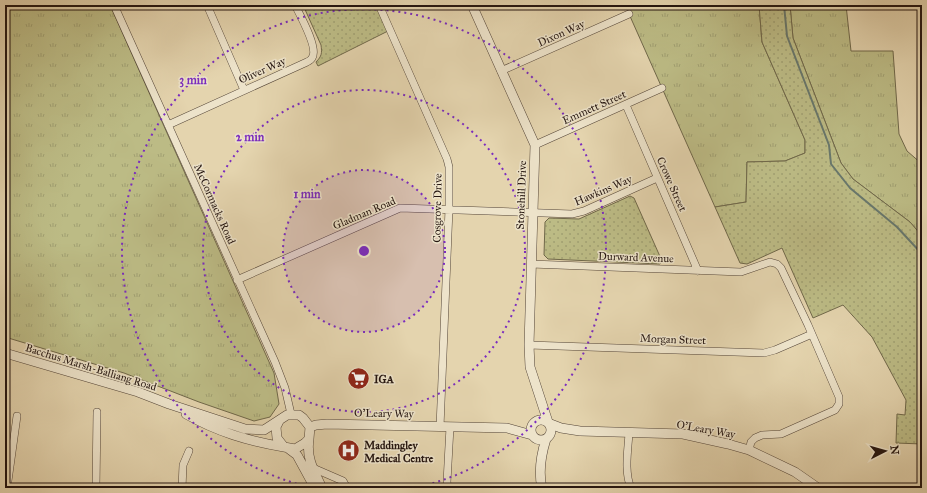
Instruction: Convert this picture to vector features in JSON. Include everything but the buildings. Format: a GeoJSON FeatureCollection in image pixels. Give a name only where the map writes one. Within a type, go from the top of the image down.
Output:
{"type":"FeatureCollection","features":[{"type":"Feature","properties":{"kind":"street","name":"McCormacks Road"},"geometry":{"type":"LineString","coordinates":[[114,5],[268,347],[285,388],[291,414]]}},
{"type":"Feature","properties":{"kind":"street"},"geometry":{"type":"LineString","coordinates":[[206,5],[244,90]]}},
{"type":"Feature","properties":{"kind":"street","name":"Oliver Way"},"geometry":{"type":"LineString","coordinates":[[168,125],[307,62],[312,58],[314,52],[312,43],[295,5]]}},
{"type":"Feature","properties":{"kind":"street","name":"Cosgrove Drive"},"geometry":{"type":"LineString","coordinates":[[379,5],[447,159],[449,167],[445,427],[448,488]]}},
{"type":"Feature","properties":{"kind":"street","name":"Stonehill Drive"},"geometry":{"type":"LineString","coordinates":[[472,5],[535,145],[529,345],[530,367],[548,423]]}},
{"type":"Feature","properties":{"kind":"street","name":"Dixon Way"},"geometry":{"type":"LineString","coordinates":[[501,71],[629,14]]}},
{"type":"Feature","properties":{"kind":"street","name":"Emmett Street"},"geometry":{"type":"LineString","coordinates":[[535,145],[662,88]]}},
{"type":"Feature","properties":{"kind":"street","name":"Crowe Street"},"geometry":{"type":"LineString","coordinates":[[626,105],[698,271]]}},
{"type":"Feature","properties":{"kind":"street","name":"Hawkins Way"},"geometry":{"type":"LineString","coordinates":[[532,213],[578,213],[657,178]]}},
{"type":"Feature","properties":{"kind":"street","name":"Gladman Road"},"geometry":{"type":"LineString","coordinates":[[237,280],[400,208],[532,213]]}},
{"type":"Feature","properties":{"kind":"street","name":"Durward Avenue"},"geometry":{"type":"LineString","coordinates":[[531,264],[740,272],[770,262],[777,264],[784,273],[812,334]]}},
{"type":"Feature","properties":{"kind":"street"},"geometry":{"type":"LineString","coordinates":[[749,450],[751,442],[755,438],[762,435],[781,434],[835,410],[839,404],[839,397],[812,334]]}},
{"type":"Feature","properties":{"kind":"street","name":"Morgan Street"},"geometry":{"type":"LineString","coordinates":[[529,345],[764,353],[775,350],[812,334]]}},
{"type":"Feature","properties":{"kind":"street","name":"Bacchus Marsh-Balliang Road"},"geometry":{"type":"LineString","coordinates":[[5,353],[138,392],[169,404],[245,429],[264,430],[278,421]]}},
{"type":"Feature","properties":{"kind":"street"},"geometry":{"type":"LineString","coordinates":[[540,398],[540,407],[535,422],[531,427],[536,442],[540,464],[540,479],[542,488]]}},
{"type":"Feature","properties":{"kind":"street","name":"Bacchus Marsh-Balliang Road"},"geometry":{"type":"LineString","coordinates":[[169,404],[205,425],[230,435],[255,442],[287,448]]}},
{"type":"Feature","properties":{"kind":"street"},"geometry":{"type":"LineString","coordinates":[[96,488],[97,412]]}},
{"type":"Feature","properties":{"kind":"street"},"geometry":{"type":"LineString","coordinates":[[315,488],[297,454],[280,443],[276,438],[276,426],[282,417],[291,414],[298,415],[303,418],[310,427],[307,449],[309,459],[322,488]]}},
{"type":"Feature","properties":{"kind":"street"},"geometry":{"type":"LineString","coordinates":[[7,488],[17,416]]}},
{"type":"Feature","properties":{"kind":"street"},"geometry":{"type":"LineString","coordinates":[[507,428],[541,420],[555,426],[580,431]]}},
{"type":"Feature","properties":{"kind":"street"},"geometry":{"type":"LineString","coordinates":[[540,464],[546,439],[549,436],[551,429],[548,423]]}},
{"type":"Feature","properties":{"kind":"street","name":"O'Leary Way"},"geometry":{"type":"LineString","coordinates":[[310,427],[327,424],[507,428]]}},
{"type":"Feature","properties":{"kind":"street"},"geometry":{"type":"LineString","coordinates":[[507,428],[533,436],[540,440],[546,439],[555,434],[580,431]]}},
{"type":"Feature","properties":{"kind":"street","name":"O'Leary Way"},"geometry":{"type":"LineString","coordinates":[[580,431],[683,434],[728,444],[749,450],[795,472],[818,488]]}},
{"type":"Feature","properties":{"kind":"street"},"geometry":{"type":"LineString","coordinates":[[629,433],[628,474],[631,488]]}},
{"type":"Feature","properties":{"kind":"street"},"geometry":{"type":"LineString","coordinates":[[287,448],[295,449],[301,447],[309,438]]}},
{"type":"Feature","properties":{"kind":"street"},"geometry":{"type":"LineString","coordinates":[[182,488],[183,465],[189,451]]}},
{"type":"Feature","properties":{"kind":"street"},"geometry":{"type":"LineString","coordinates":[[313,468],[343,481],[347,488]]}},
{"type":"Feature","properties":{"kind":"green space"},"geometry":{"type":"Polygon","coordinates":[[[5,5],[110,5],[274,373],[279,404],[270,417],[254,421],[199,402],[124,373],[5,337],[5,5]]]}},
{"type":"Feature","properties":{"kind":"green space"},"geometry":{"type":"Polygon","coordinates":[[[303,5],[377,5],[388,31],[318,66],[316,62],[321,54],[321,45],[303,5]]]}},
{"type":"Feature","properties":{"kind":"green space"},"geometry":{"type":"Polygon","coordinates":[[[625,5],[759,5],[762,42],[805,140],[805,153],[785,161],[747,162],[746,202],[715,207],[625,5]]]}},
{"type":"Feature","properties":{"kind":"green space"},"geometry":{"type":"Polygon","coordinates":[[[759,5],[790,5],[793,38],[841,163],[853,179],[910,222],[922,236],[922,444],[896,443],[897,414],[905,415],[906,400],[872,337],[843,305],[813,318],[782,248],[747,264],[740,263],[715,207],[746,202],[747,162],[785,161],[805,153],[805,140],[762,42],[759,5]]]}},
{"type":"Feature","properties":{"kind":"green space"},"geometry":{"type":"Polygon","coordinates":[[[790,5],[846,5],[851,51],[893,51],[899,134],[907,151],[922,164],[922,236],[910,222],[853,179],[841,163],[793,38],[790,5]]]}},
{"type":"Feature","properties":{"kind":"green space"},"geometry":{"type":"Polygon","coordinates":[[[630,196],[634,198],[662,261],[660,264],[548,259],[544,255],[545,222],[549,218],[579,219],[630,196]]]}},
{"type":"Feature","properties":{"kind":"waterway"},"geometry":{"type":"LineString","coordinates":[[784,5],[787,36],[829,145],[831,164],[850,188],[897,227],[922,254]]}},
{"type":"Feature","properties":{"kind":"place","name":"IGA"},"geometry":{"type":"Point","coordinates":[358,379]}},
{"type":"Feature","properties":{"kind":"place","name":"Maddingley Medical Centre"},"geometry":{"type":"Point","coordinates":[349,451]}}]}
